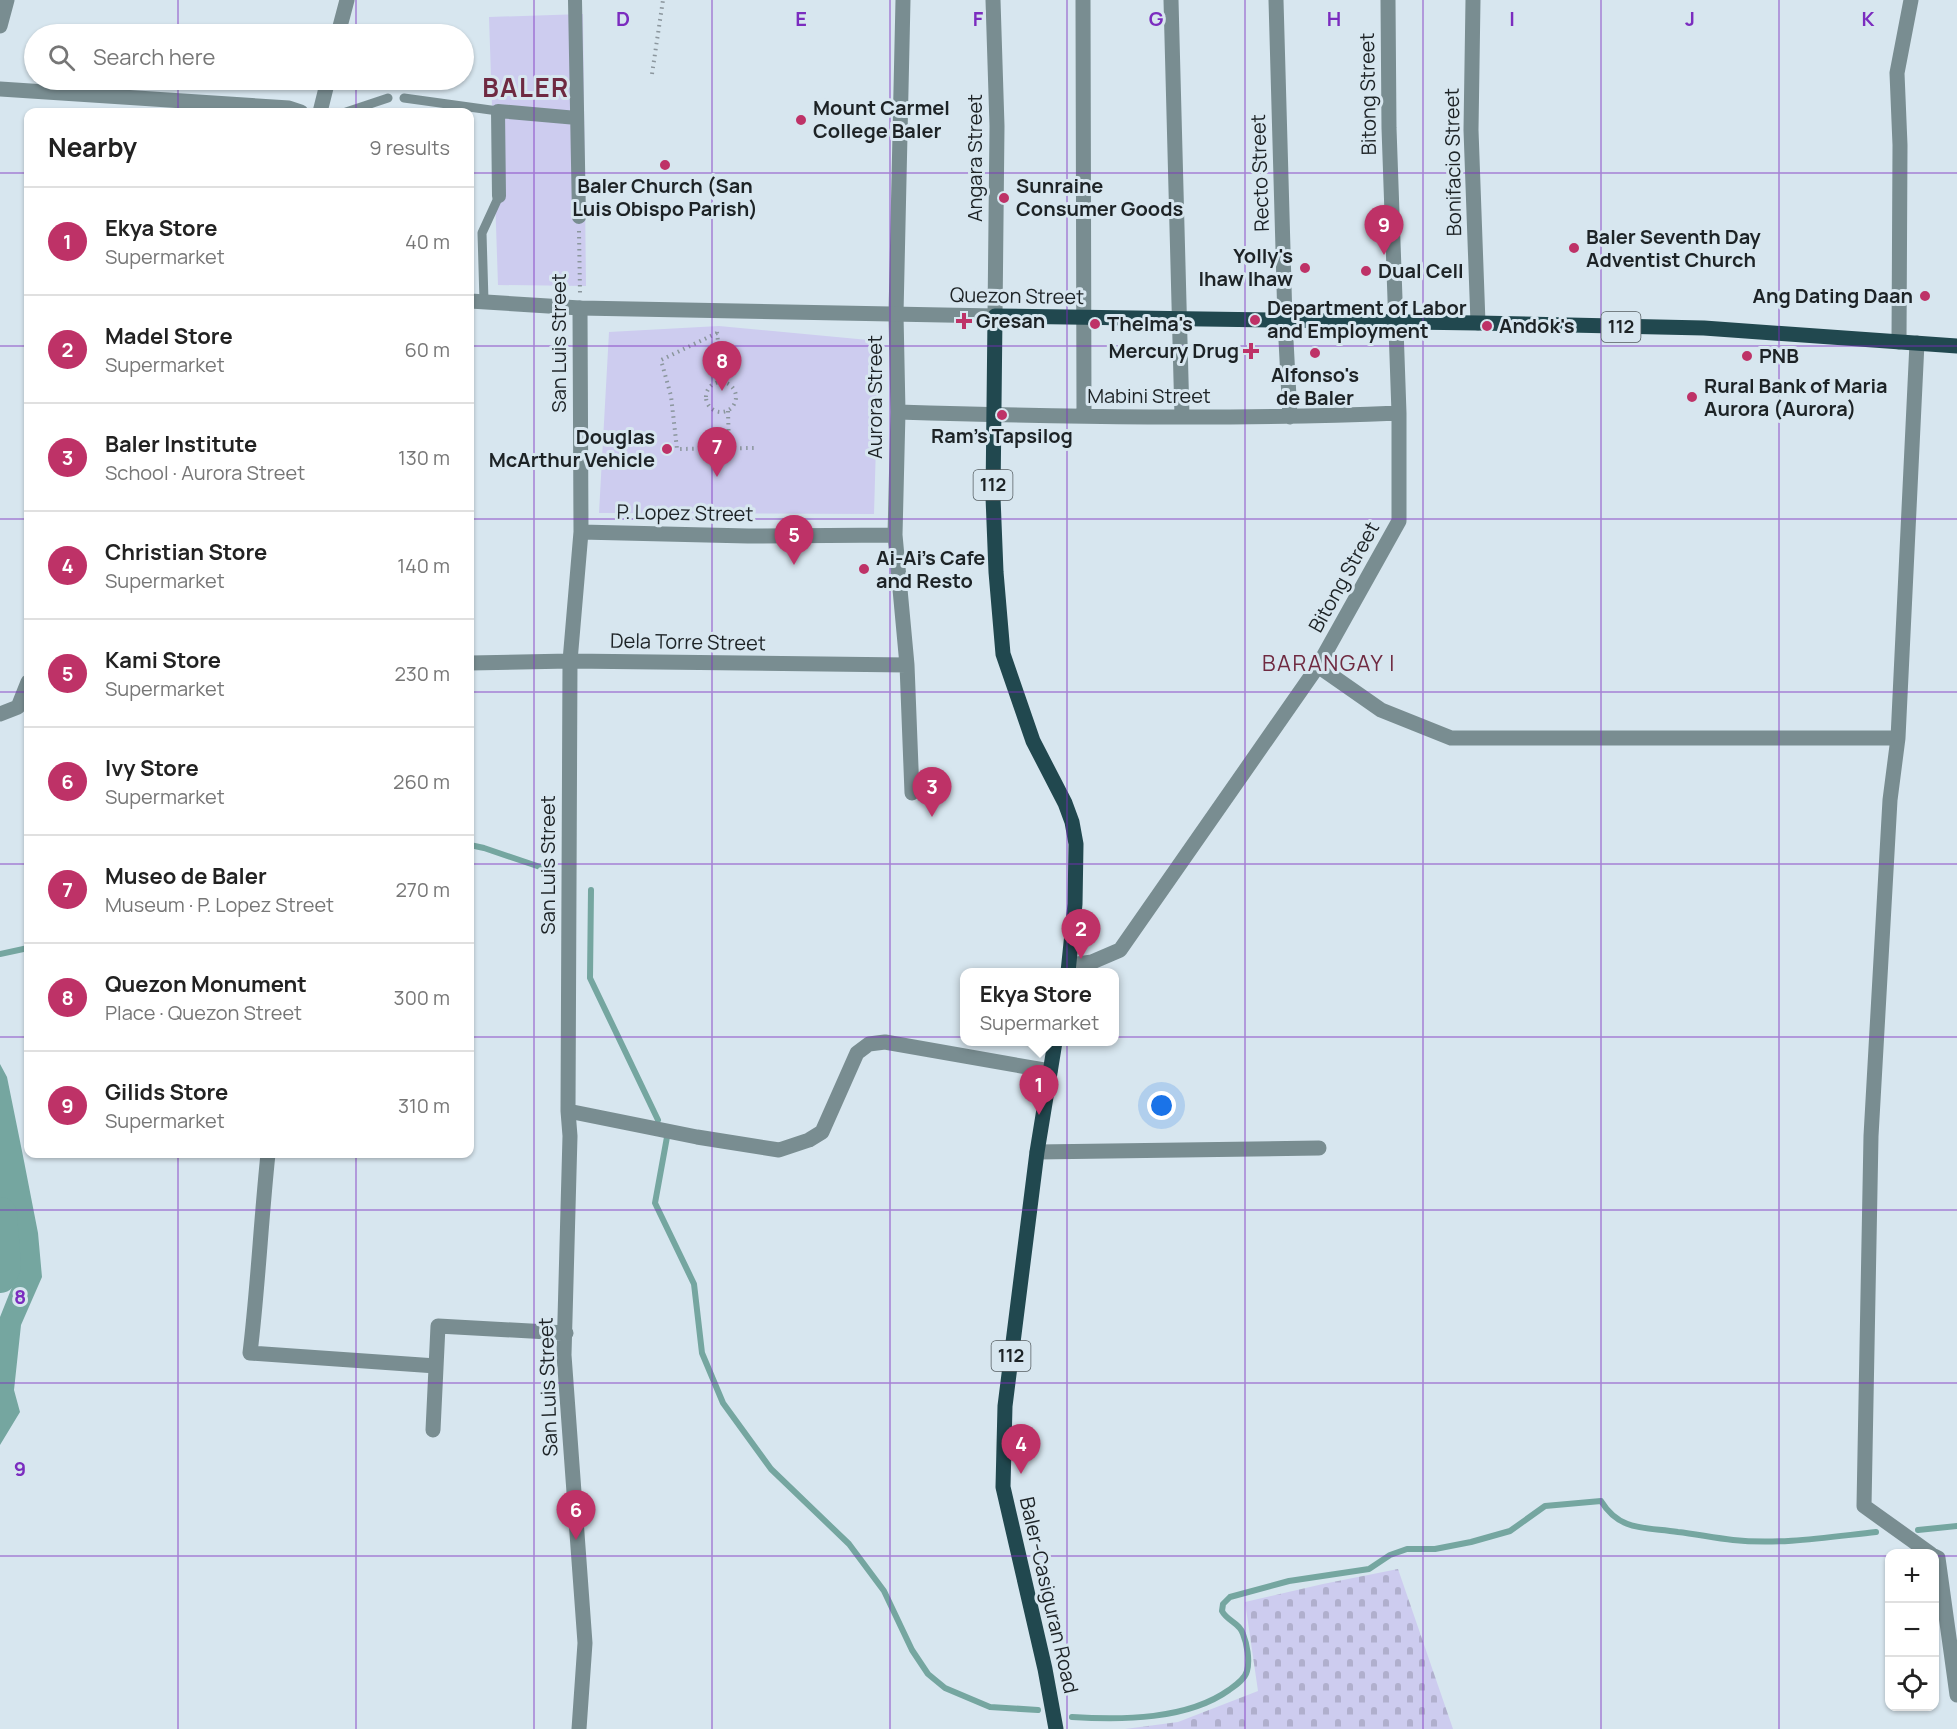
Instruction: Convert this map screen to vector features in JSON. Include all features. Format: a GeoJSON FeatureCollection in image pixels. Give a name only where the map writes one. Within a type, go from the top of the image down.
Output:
{"type":"FeatureCollection","features":[{"type":"Feature","properties":{"kind":"main road","name":"Quezon Street"},"geometry":{"type":"LineString","coordinates":[[995,316],[1704,328],[1957,346]]}},
{"type":"Feature","properties":{"kind":"main road","name":"112"},"geometry":{"type":"LineString","coordinates":[[995,316],[993,497],[1003,654],[1033,741],[1065,803],[1072,822],[1076,844],[1075,904],[1069,968]]}},
{"type":"Feature","properties":{"kind":"main road","name":"Baler-Casiguran Road"},"geometry":{"type":"LineString","coordinates":[[1054,1046],[1005,1406],[1003,1488],[1045,1669],[1056,1729]]}},
{"type":"Feature","properties":{"kind":"street"},"geometry":{"type":"LineString","coordinates":[[0,26],[7,0]]}},
{"type":"Feature","properties":{"kind":"street"},"geometry":{"type":"LineString","coordinates":[[341,24],[347,0]]}},
{"type":"Feature","properties":{"kind":"street"},"geometry":{"type":"LineString","coordinates":[[575,0],[579,217]]}},
{"type":"Feature","properties":{"kind":"street","name":"Aurora Street"},"geometry":{"type":"LineString","coordinates":[[903,0],[896,314],[898,412],[895,535],[907,665],[912,793]]}},
{"type":"Feature","properties":{"kind":"street","name":"Angara Street"},"geometry":{"type":"LineString","coordinates":[[993,0],[997,126],[995,316]]}},
{"type":"Feature","properties":{"kind":"street"},"geometry":{"type":"LineString","coordinates":[[1083,0],[1084,416]]}},
{"type":"Feature","properties":{"kind":"street"},"geometry":{"type":"LineString","coordinates":[[1172,0],[1182,417]]}},
{"type":"Feature","properties":{"kind":"street","name":"Recto Street"},"geometry":{"type":"LineString","coordinates":[[1276,0],[1290,417]]}},
{"type":"Feature","properties":{"kind":"street","name":"Bitong Street"},"geometry":{"type":"LineString","coordinates":[[1072,968],[1120,950],[1318,666],[1400,522],[1399,413],[1389,128],[1388,0]]}},
{"type":"Feature","properties":{"kind":"street","name":"Bonifacio Street"},"geometry":{"type":"LineString","coordinates":[[1473,0],[1471,130],[1478,323]]}},
{"type":"Feature","properties":{"kind":"street"},"geometry":{"type":"LineString","coordinates":[[1899,342],[1900,145],[1897,72],[1911,0]]}},
{"type":"Feature","properties":{"kind":"street"},"geometry":{"type":"LineString","coordinates":[[0,89],[216,108],[289,108]]}},
{"type":"Feature","properties":{"kind":"street"},"geometry":{"type":"LineString","coordinates":[[321,108],[326,90]]}},
{"type":"Feature","properties":{"kind":"street"},"geometry":{"type":"LineString","coordinates":[[499,196],[498,111],[577,118]]}},
{"type":"Feature","properties":{"kind":"street","name":"Quezon Street"},"geometry":{"type":"LineString","coordinates":[[477,301],[580,308],[995,316]]}},
{"type":"Feature","properties":{"kind":"street","name":"San Luis Street"},"geometry":{"type":"LineString","coordinates":[[579,1729],[585,1643],[564,1355],[570,1136],[568,1111],[570,661],[581,532],[580,308]]}},
{"type":"Feature","properties":{"kind":"street"},"geometry":{"type":"LineString","coordinates":[[1917,343],[1898,738],[1890,800],[1871,1136],[1864,1506],[1925,1549]]}},
{"type":"Feature","properties":{"kind":"street","name":"Mabini Street"},"geometry":{"type":"LineString","coordinates":[[898,412],[1182,417],[1290,417],[1399,413]]}},
{"type":"Feature","properties":{"kind":"street","name":"P. Lopez Street"},"geometry":{"type":"LineString","coordinates":[[581,532],[748,536],[895,535]]}},
{"type":"Feature","properties":{"kind":"street","name":"Dela Torre Street"},"geometry":{"type":"LineString","coordinates":[[474,663],[570,661],[907,665]]}},
{"type":"Feature","properties":{"kind":"street"},"geometry":{"type":"LineString","coordinates":[[1318,666],[1381,710],[1451,738],[1898,738]]}},
{"type":"Feature","properties":{"kind":"street"},"geometry":{"type":"LineString","coordinates":[[0,714],[18,707],[24,692]]}},
{"type":"Feature","properties":{"kind":"street"},"geometry":{"type":"LineString","coordinates":[[568,1111],[697,1137],[779,1150],[809,1140],[822,1132],[857,1053],[869,1044],[885,1042],[1050,1071]]}},
{"type":"Feature","properties":{"kind":"street"},"geometry":{"type":"LineString","coordinates":[[1038,1152],[1319,1148]]}},
{"type":"Feature","properties":{"kind":"street"},"geometry":{"type":"LineString","coordinates":[[268,1158],[250,1353],[436,1366]]}},
{"type":"Feature","properties":{"kind":"street"},"geometry":{"type":"LineString","coordinates":[[433,1430],[438,1326],[566,1333]]}},
{"type":"Feature","properties":{"kind":"street"},"geometry":{"type":"LineString","coordinates":[[1939,1565],[1957,1695]]}},
{"type":"Feature","properties":{"kind":"lane"},"geometry":{"type":"LineString","coordinates":[[358,108],[388,98]]}},
{"type":"Feature","properties":{"kind":"lane"},"geometry":{"type":"LineString","coordinates":[[404,98],[498,111]]}},
{"type":"Feature","properties":{"kind":"lane"},"geometry":{"type":"LineString","coordinates":[[477,301],[482,233],[499,196]]}},
{"type":"Feature","properties":{"kind":"path"},"geometry":{"type":"LineString","coordinates":[[652,74],[663,0]]}},
{"type":"Feature","properties":{"kind":"path","name":"San Luis Street"},"geometry":{"type":"LineString","coordinates":[[579,217],[580,308]]}},
{"type":"Feature","properties":{"kind":"path"},"geometry":{"type":"LineString","coordinates":[[720,311],[717,333],[722,381]]}},
{"type":"Feature","properties":{"kind":"path"},"geometry":{"type":"LineString","coordinates":[[717,333],[661,360],[671,396],[677,449],[754,448]]}},
{"type":"Feature","properties":{"kind":"path"},"geometry":{"type":"LineString","coordinates":[[722,381],[711,385],[706,394],[708,406],[717,412],[728,411]]}},
{"type":"Feature","properties":{"kind":"path"},"geometry":{"type":"LineString","coordinates":[[722,381],[735,389],[735,403],[728,411],[729,448]]}},
{"type":"Feature","properties":{"kind":"green space"},"geometry":{"type":"Polygon","coordinates":[[[583,14],[586,286],[498,285],[489,17],[583,14]]]}},
{"type":"Feature","properties":{"kind":"green space"},"geometry":{"type":"Polygon","coordinates":[[[719,326],[879,341],[874,514],[599,513],[609,332],[719,326]]]}},
{"type":"Feature","properties":{"kind":"green space"},"geometry":{"type":"Polygon","coordinates":[[[1398,1569],[1453,1729],[1125,1729],[1178,1722],[1258,1691],[1245,1602],[1398,1569]]]}},
{"type":"Feature","properties":{"kind":"shaded area"},"geometry":{"type":"Polygon","coordinates":[[[0,1064],[7,1077],[23,1156],[38,1233],[42,1277],[21,1325],[14,1390],[20,1412],[0,1445],[0,1317],[18,1272],[0,1217],[0,1064]]]}},
{"type":"Feature","properties":{"kind":"waterway"},"geometry":{"type":"LineString","coordinates":[[474,846],[552,871]]}},
{"type":"Feature","properties":{"kind":"waterway"},"geometry":{"type":"LineString","coordinates":[[591,890],[590,978],[658,1120]]}},
{"type":"Feature","properties":{"kind":"waterway"},"geometry":{"type":"LineString","coordinates":[[0,954],[24,949]]}},
{"type":"Feature","properties":{"kind":"waterway"},"geometry":{"type":"LineString","coordinates":[[667,1137],[655,1203],[694,1284],[702,1353],[723,1403],[771,1469],[849,1544],[884,1591],[912,1650],[928,1674],[945,1688],[990,1707],[1038,1710]]}},
{"type":"Feature","properties":{"kind":"waterway"},"geometry":{"type":"LineString","coordinates":[[0,1214],[4,1265],[0,1276]]}},
{"type":"Feature","properties":{"kind":"waterway"},"geometry":{"type":"LineString","coordinates":[[1072,1717],[1133,1718],[1174,1713],[1212,1700],[1229,1690],[1242,1679],[1248,1667],[1246,1642],[1241,1630],[1222,1611],[1223,1604],[1230,1597],[1289,1581],[1369,1569],[1390,1555],[1407,1549],[1435,1549],[1510,1531],[1545,1506],[1601,1501],[1617,1518],[1635,1526],[1733,1540],[1787,1541],[1876,1532]]}},
{"type":"Feature","properties":{"kind":"waterway"},"geometry":{"type":"LineString","coordinates":[[1918,1530],[1957,1526]]}},
{"type":"Feature","properties":{"kind":"place","name":"Mount Carmel College Baler"},"geometry":{"type":"Point","coordinates":[801,120]}},
{"type":"Feature","properties":{"kind":"place","name":"Baler Church (San Luis Obispo Parish)"},"geometry":{"type":"Point","coordinates":[665,165]}},
{"type":"Feature","properties":{"kind":"place","name":"Sunraine Consumer Goods"},"geometry":{"type":"Point","coordinates":[1004,198]}},
{"type":"Feature","properties":{"kind":"place","name":"Baler Seventh Day Adventist Church"},"geometry":{"type":"Point","coordinates":[1574,248]}},
{"type":"Feature","properties":{"kind":"place","name":"Gilids Store"},"geometry":{"type":"Point","coordinates":[1384,255]}},
{"type":"Feature","properties":{"kind":"place","name":"Yolly's Ihaw Ihaw"},"geometry":{"type":"Point","coordinates":[1305,268]}},
{"type":"Feature","properties":{"kind":"place","name":"Dual Cell"},"geometry":{"type":"Point","coordinates":[1366,271]}},
{"type":"Feature","properties":{"kind":"place","name":"Ang Dating Daan"},"geometry":{"type":"Point","coordinates":[1925,296]}},
{"type":"Feature","properties":{"kind":"place","name":"Department of Labor and Employment"},"geometry":{"type":"Point","coordinates":[1255,320]}},
{"type":"Feature","properties":{"kind":"place","name":"Gresan"},"geometry":{"type":"Point","coordinates":[964,321]}},
{"type":"Feature","properties":{"kind":"place","name":"Thelma's"},"geometry":{"type":"Point","coordinates":[1095,324]}},
{"type":"Feature","properties":{"kind":"place","name":"Andok's"},"geometry":{"type":"Point","coordinates":[1487,326]}},
{"type":"Feature","properties":{"kind":"place","name":"Mercury Drug"},"geometry":{"type":"Point","coordinates":[1251,351]}},
{"type":"Feature","properties":{"kind":"place","name":"Alfonso's de Baler"},"geometry":{"type":"Point","coordinates":[1315,353]}},
{"type":"Feature","properties":{"kind":"place","name":"PNB"},"geometry":{"type":"Point","coordinates":[1747,356]}},
{"type":"Feature","properties":{"kind":"place","name":"Quezon Monument"},"geometry":{"type":"Point","coordinates":[722,391]}},
{"type":"Feature","properties":{"kind":"place","name":"Rural Bank of Maria Aurora (Aurora)"},"geometry":{"type":"Point","coordinates":[1692,397]}},
{"type":"Feature","properties":{"kind":"place","name":"Ram's Tapsilog"},"geometry":{"type":"Point","coordinates":[1002,415]}},
{"type":"Feature","properties":{"kind":"place","name":"Douglas McArthur Vehicle"},"geometry":{"type":"Point","coordinates":[667,449]}},
{"type":"Feature","properties":{"kind":"place","name":"Museo de Baler"},"geometry":{"type":"Point","coordinates":[717,477]}},
{"type":"Feature","properties":{"kind":"place","name":"Kami Store"},"geometry":{"type":"Point","coordinates":[794,565]}},
{"type":"Feature","properties":{"kind":"place","name":"Ai-Ai's Cafe and Resto"},"geometry":{"type":"Point","coordinates":[864,569]}},
{"type":"Feature","properties":{"kind":"place","name":"Baler Institute"},"geometry":{"type":"Point","coordinates":[932,817]}},
{"type":"Feature","properties":{"kind":"place","name":"Madel Store"},"geometry":{"type":"Point","coordinates":[1081,959]}},
{"type":"Feature","properties":{"kind":"place","name":"Ekya Store"},"geometry":{"type":"Point","coordinates":[1039,1115]}},
{"type":"Feature","properties":{"kind":"place","name":"Christian Store"},"geometry":{"type":"Point","coordinates":[1021,1474]}},
{"type":"Feature","properties":{"kind":"place","name":"Ivy Store"},"geometry":{"type":"Point","coordinates":[576,1540]}},
{"type":"Feature","properties":{"kind":"district","name":"BALER"},"geometry":{"type":"Point","coordinates":[526,88]}},
{"type":"Feature","properties":{"kind":"district","name":"BARANGAY I"},"geometry":{"type":"Point","coordinates":[1329,663]}}]}
